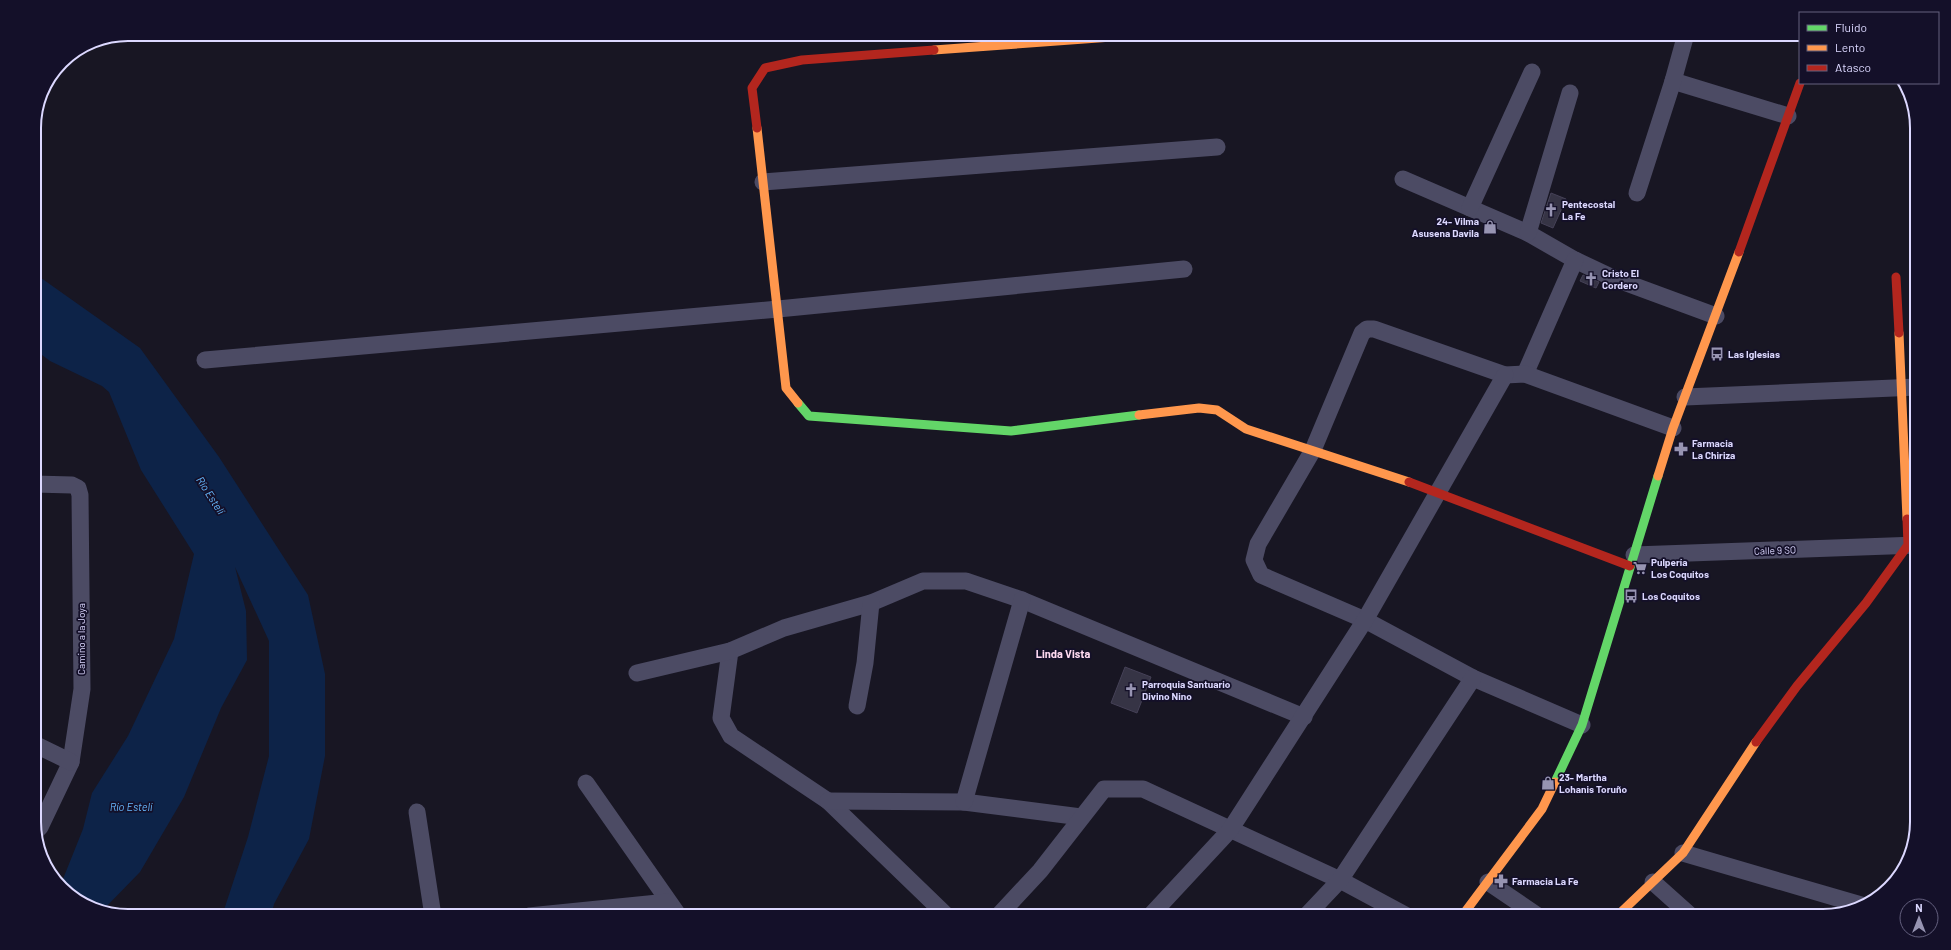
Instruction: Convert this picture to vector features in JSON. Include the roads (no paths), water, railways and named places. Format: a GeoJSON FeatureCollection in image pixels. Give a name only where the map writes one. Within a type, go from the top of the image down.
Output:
{"type":"FeatureCollection","features":[{"type":"Feature","properties":{"kind":"street"},"geometry":{"type":"LineString","coordinates":[[1058,41],[802,60],[765,68],[752,88],[786,388],[809,416],[1011,431],[1199,408],[1217,410],[1246,429],[1438,492],[1632,560]]}},
{"type":"Feature","properties":{"kind":"street"},"geometry":{"type":"LineString","coordinates":[[1637,193],[1673,81],[1684,41]]}},
{"type":"Feature","properties":{"kind":"street"},"geometry":{"type":"LineString","coordinates":[[1470,208],[1532,72]]}},
{"type":"Feature","properties":{"kind":"street"},"geometry":{"type":"LineString","coordinates":[[1673,81],[1788,116]]}},
{"type":"Feature","properties":{"kind":"street"},"geometry":{"type":"LineString","coordinates":[[1467,909],[1542,809],[1582,725],[1673,428],[1716,316],[1800,84]]}},
{"type":"Feature","properties":{"kind":"street"},"geometry":{"type":"LineString","coordinates":[[1528,234],[1570,93]]}},
{"type":"Feature","properties":{"kind":"street"},"geometry":{"type":"LineString","coordinates":[[763,182],[1217,147]]}},
{"type":"Feature","properties":{"kind":"street"},"geometry":{"type":"LineString","coordinates":[[1403,179],[1528,234],[1575,260],[1613,278],[1716,316]]}},
{"type":"Feature","properties":{"kind":"street"},"geometry":{"type":"LineString","coordinates":[[1525,374],[1575,260]]}},
{"type":"Feature","properties":{"kind":"street"},"geometry":{"type":"LineString","coordinates":[[204,360],[778,309],[1184,269]]}},
{"type":"Feature","properties":{"kind":"street"},"geometry":{"type":"LineString","coordinates":[[1896,277],[1909,387],[1910,440]]}},
{"type":"Feature","properties":{"kind":"street"},"geometry":{"type":"LineString","coordinates":[[1582,725],[1472,678],[1365,620],[1261,575],[1254,560],[1258,544],[1313,450],[1362,333],[1367,328],[1374,329],[1505,375],[1525,374],[1673,428]]}},
{"type":"Feature","properties":{"kind":"street"},"geometry":{"type":"LineString","coordinates":[[1157,909],[1230,830],[1304,717],[1365,620],[1505,375]]}},
{"type":"Feature","properties":{"kind":"street"},"geometry":{"type":"LineString","coordinates":[[1685,396],[1909,387]]}},
{"type":"Feature","properties":{"kind":"street","name":"Camino a la Joya"},"geometry":{"type":"LineString","coordinates":[[41,484],[72,485],[78,488],[80,495],[82,689],[71,762],[41,823]]}},
{"type":"Feature","properties":{"kind":"street","name":"Calle 9 SO"},"geometry":{"type":"LineString","coordinates":[[1632,560],[1910,545]]}},
{"type":"Feature","properties":{"kind":"street"},"geometry":{"type":"LineString","coordinates":[[1624,909],[1683,853],[1746,756],[1797,686],[1910,548]]}},
{"type":"Feature","properties":{"kind":"street"},"geometry":{"type":"LineString","coordinates":[[637,673],[730,651],[784,628],[870,603],[923,581],[966,581],[1022,600],[1304,717]]}},
{"type":"Feature","properties":{"kind":"street"},"geometry":{"type":"LineString","coordinates":[[964,802],[1022,600]]}},
{"type":"Feature","properties":{"kind":"street"},"geometry":{"type":"LineString","coordinates":[[857,706],[865,663],[870,603]]}},
{"type":"Feature","properties":{"kind":"street"},"geometry":{"type":"LineString","coordinates":[[730,651],[722,718],[731,736],[828,801],[940,909]]}},
{"type":"Feature","properties":{"kind":"street"},"geometry":{"type":"LineString","coordinates":[[1313,909],[1340,880],[1472,678]]}},
{"type":"Feature","properties":{"kind":"street"},"geometry":{"type":"LineString","coordinates":[[41,747],[71,762]]}},
{"type":"Feature","properties":{"kind":"street"},"geometry":{"type":"LineString","coordinates":[[586,783],[674,909]]}},
{"type":"Feature","properties":{"kind":"street"},"geometry":{"type":"LineString","coordinates":[[1005,909],[1040,871],[1104,789],[1143,789],[1340,880],[1394,909]]}},
{"type":"Feature","properties":{"kind":"street"},"geometry":{"type":"LineString","coordinates":[[828,801],[964,802],[1081,817]]}},
{"type":"Feature","properties":{"kind":"street"},"geometry":{"type":"LineString","coordinates":[[416,812],[432,909]]}},
{"type":"Feature","properties":{"kind":"street"},"geometry":{"type":"LineString","coordinates":[[1683,853],[1855,902]]}},
{"type":"Feature","properties":{"kind":"street"},"geometry":{"type":"LineString","coordinates":[[1488,882],[1528,909]]}},
{"type":"Feature","properties":{"kind":"street"},"geometry":{"type":"LineString","coordinates":[[1653,882],[1683,909]]}},
{"type":"Feature","properties":{"kind":"street"},"geometry":{"type":"LineString","coordinates":[[614,909],[668,902]]}},
{"type":"Feature","properties":{"kind":"water","name":"Río Estelí"},"geometry":{"type":"Polygon","coordinates":[[[41,278],[140,348],[219,457],[308,595],[325,674],[325,756],[309,839],[273,909],[224,909],[248,837],[269,756],[269,641],[235,567],[246,611],[247,660],[221,708],[184,797],[140,872],[107,906],[89,900],[63,879],[83,829],[92,793],[128,736],[174,639],[194,554],[141,470],[109,392],[102,386],[50,361],[41,354],[41,278]]]}},
{"type":"Feature","properties":{"kind":"place","name":"Pentecostal La Fe"},"geometry":{"type":"Point","coordinates":[1551,210]}},
{"type":"Feature","properties":{"kind":"place","name":"24- Vilma Asusena Davila"},"geometry":{"type":"Point","coordinates":[1490,227]}},
{"type":"Feature","properties":{"kind":"place","name":"Cristo El Cordero"},"geometry":{"type":"Point","coordinates":[1591,279]}},
{"type":"Feature","properties":{"kind":"place","name":"Las Iglesias"},"geometry":{"type":"Point","coordinates":[1717,354]}},
{"type":"Feature","properties":{"kind":"place","name":"Farmacia La Chiriza"},"geometry":{"type":"Point","coordinates":[1681,449]}},
{"type":"Feature","properties":{"kind":"place","name":"Pulpería Los Coquitos"},"geometry":{"type":"Point","coordinates":[1640,568]}},
{"type":"Feature","properties":{"kind":"place","name":"Los Coquitos"},"geometry":{"type":"Point","coordinates":[1631,596]}},
{"type":"Feature","properties":{"kind":"place","name":"Parroquia Santuario Divino Nino"},"geometry":{"type":"Point","coordinates":[1131,690]}},
{"type":"Feature","properties":{"kind":"place","name":"23- Martha Lohanis Toruño"},"geometry":{"type":"Point","coordinates":[1548,783]}},
{"type":"Feature","properties":{"kind":"place","name":"Farmacia La Fe"},"geometry":{"type":"Point","coordinates":[1501,881]}},
{"type":"Feature","properties":{"kind":"district","name":"Linda Vista"},"geometry":{"type":"Point","coordinates":[1063,653]}}]}
